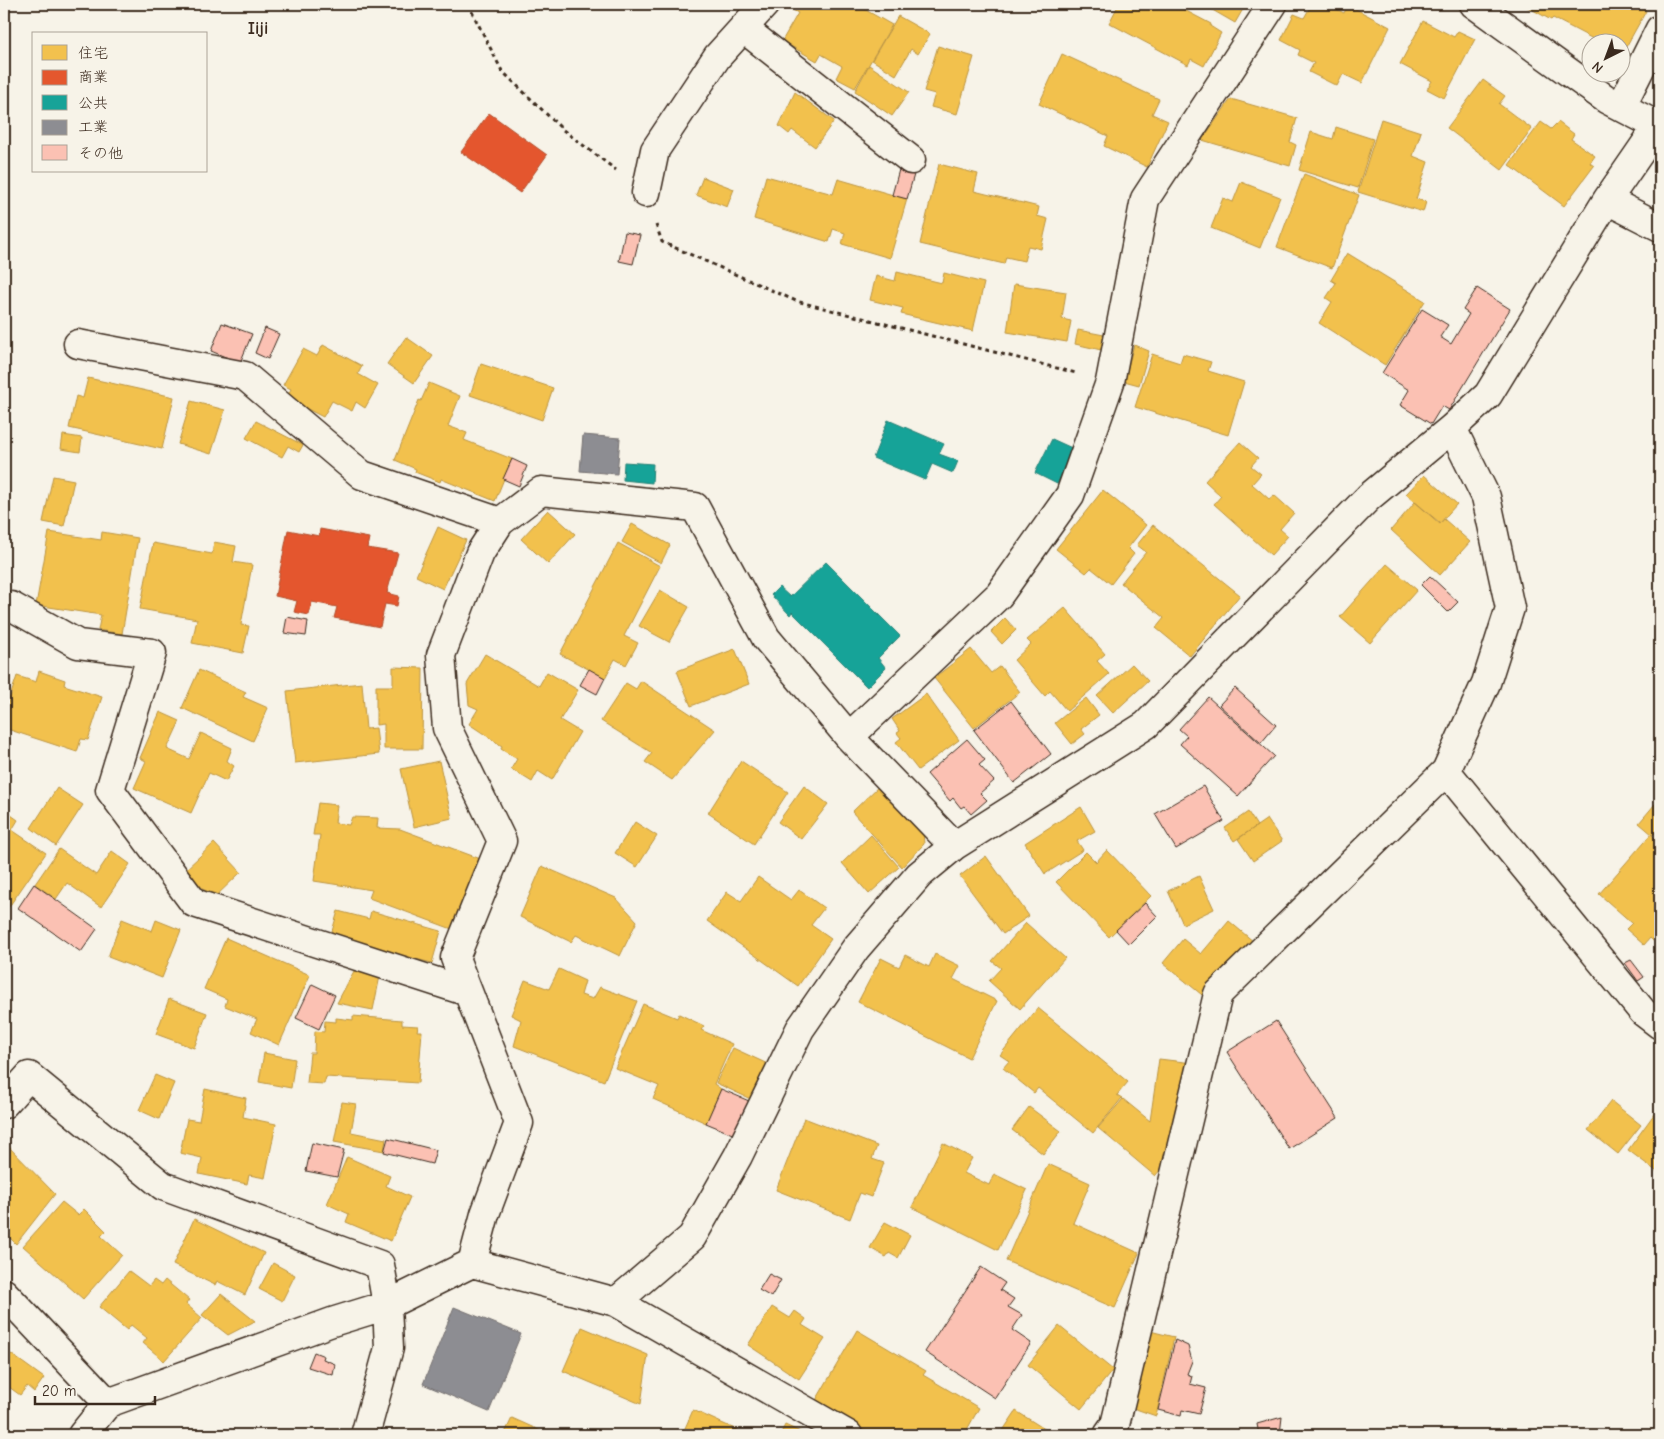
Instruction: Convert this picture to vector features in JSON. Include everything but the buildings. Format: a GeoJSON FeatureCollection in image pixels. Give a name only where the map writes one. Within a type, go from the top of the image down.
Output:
{"type":"FeatureCollection","features":[{"type":"Feature","properties":{"kind":"street"},"geometry":{"type":"LineString","coordinates":[[646,193],[655,150],[717,56],[765,4]]}},
{"type":"Feature","properties":{"kind":"street"},"geometry":{"type":"LineString","coordinates":[[849,737],[999,595],[1070,495],[1110,382],[1145,199],[1273,4]]}},
{"type":"Feature","properties":{"kind":"street"},"geometry":{"type":"LineString","coordinates":[[616,1302],[692,1237],[738,1156],[800,1029],[856,948],[919,875],[954,846],[1146,725],[1370,496],[1452,428],[1488,395],[1607,200],[1658,126],[1606,99],[1474,4]]}},
{"type":"Feature","properties":{"kind":"street"},"geometry":{"type":"LineString","coordinates":[[743,28],[912,160]]}},
{"type":"Feature","properties":{"kind":"street"},"geometry":{"type":"LineString","coordinates":[[1621,106],[1660,29]]}},
{"type":"Feature","properties":{"kind":"street"},"geometry":{"type":"LineString","coordinates":[[1607,200],[1660,227]]}},
{"type":"Feature","properties":{"kind":"street"},"geometry":{"type":"LineString","coordinates":[[78,344],[245,376],[362,475],[500,522]]}},
{"type":"Feature","properties":{"kind":"street"},"geometry":{"type":"LineString","coordinates":[[1108,1435],[1115,1425],[1218,994],[1446,770],[1486,683],[1510,608],[1486,497],[1452,428]]}},
{"type":"Feature","properties":{"kind":"street"},"geometry":{"type":"LineString","coordinates":[[472,1263],[485,1214],[519,1123],[455,958],[502,841],[447,728],[441,655],[480,553],[500,522],[541,491],[695,506],[766,638],[849,737],[954,846]]}},
{"type":"Feature","properties":{"kind":"street"},"geometry":{"type":"LineString","coordinates":[[4,606],[11,606],[78,644],[152,654],[110,790],[194,903],[468,992]]}},
{"type":"Feature","properties":{"kind":"street"},"geometry":{"type":"LineString","coordinates":[[1446,770],[1643,1012],[1660,1024]]}},
{"type":"Feature","properties":{"kind":"street"},"geometry":{"type":"LineString","coordinates":[[4,1104],[29,1076],[163,1186],[380,1265],[387,1305],[389,1348],[365,1435]]}},
{"type":"Feature","properties":{"kind":"street"},"geometry":{"type":"LineString","coordinates":[[82,1435],[108,1403],[332,1322],[387,1305],[472,1263],[616,1302],[848,1435]]}},
{"type":"Feature","properties":{"kind":"street"},"geometry":{"type":"LineString","coordinates":[[4,1293],[108,1403]]}},
{"type":"Feature","properties":{"kind":"path"},"geometry":{"type":"LineString","coordinates":[[468,4],[502,72],[563,130],[646,193],[662,242],[796,301],[1110,382]]}},
{"type":"Feature","properties":{"kind":"district","name":"Iiji"},"geometry":{"type":"Point","coordinates":[258,28]}}]}
